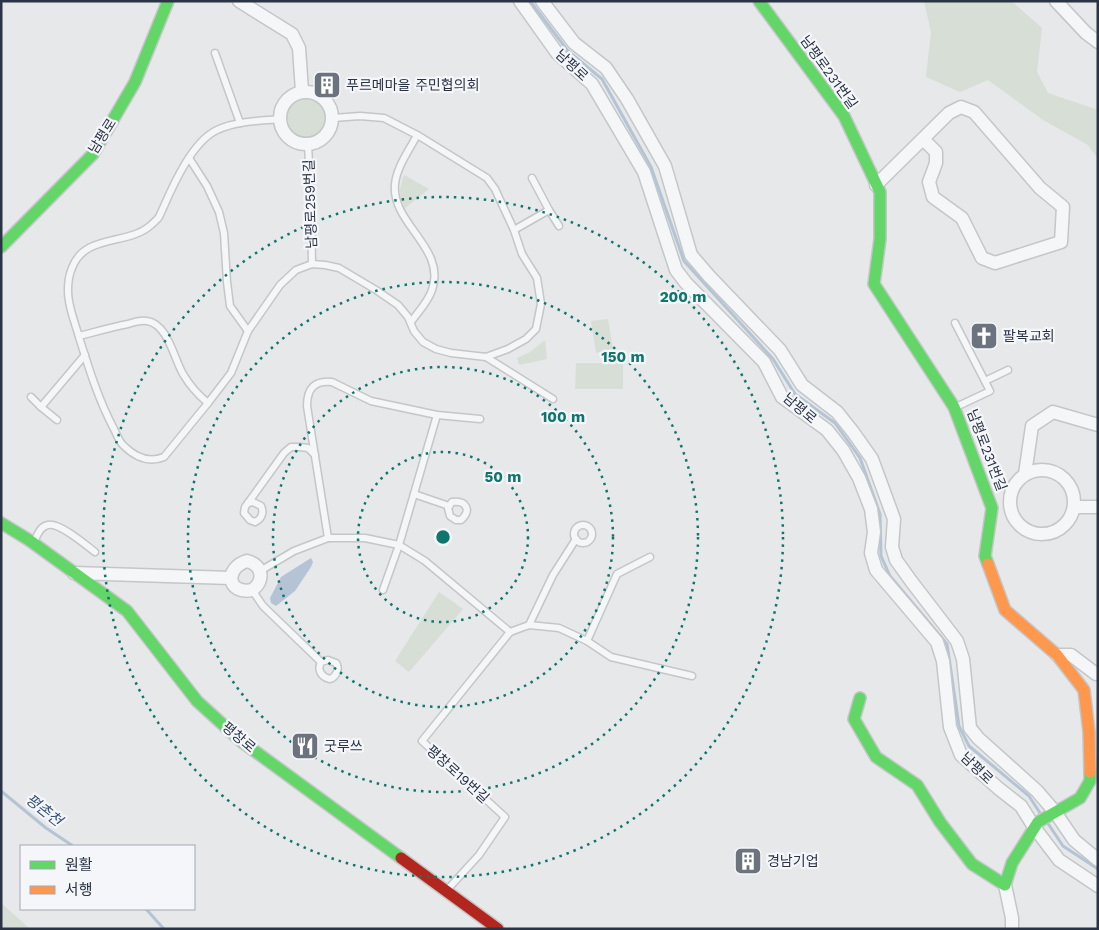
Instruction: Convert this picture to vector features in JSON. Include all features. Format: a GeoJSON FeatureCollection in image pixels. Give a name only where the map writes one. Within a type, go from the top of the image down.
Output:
{"type":"FeatureCollection","features":[{"type":"Feature","properties":{"kind":"street","name":"남평로"},"geometry":{"type":"LineString","coordinates":[[1,247],[93,154],[134,82],[168,1]]}},
{"type":"Feature","properties":{"kind":"street"},"geometry":{"type":"LineString","coordinates":[[239,1],[292,34],[298,48],[302,91]]}},
{"type":"Feature","properties":{"kind":"street","name":"남평로"},"geometry":{"type":"LineString","coordinates":[[520,1],[557,53],[592,84],[644,172],[676,270],[686,283],[764,362],[782,397],[827,430],[843,450],[859,478],[871,509],[874,532],[871,553],[876,570],[937,642],[943,661],[950,727],[960,755],[1021,806],[1036,824]]}},
{"type":"Feature","properties":{"kind":"street","name":"남평로"},"geometry":{"type":"LineString","coordinates":[[542,1],[574,43],[606,68],[628,99],[665,166],[692,255],[780,350],[802,385],[837,412],[872,459],[894,519],[892,547],[896,560],[957,641],[963,659],[970,728],[978,738],[1037,791],[1053,813]]}},
{"type":"Feature","properties":{"kind":"street","name":"남평로231번길"},"geometry":{"type":"LineString","coordinates":[[759,1],[844,116],[880,192],[880,239],[874,284],[954,407],[992,508],[985,556],[1004,610],[1057,655],[1084,690],[1089,732],[1090,781],[1080,798],[1036,824]]}},
{"type":"Feature","properties":{"kind":"street"},"geometry":{"type":"LineString","coordinates":[[1056,1],[1086,33],[1098,42]]}},
{"type":"Feature","properties":{"kind":"street"},"geometry":{"type":"LineString","coordinates":[[280,119],[286,102],[294,94],[302,91],[315,92],[328,103],[334,118]]}},
{"type":"Feature","properties":{"kind":"street"},"geometry":{"type":"LineString","coordinates":[[876,185],[949,114],[962,107],[974,112],[1040,188],[1063,207],[1061,242],[995,263],[982,258],[962,218],[933,197],[929,182],[936,163],[936,152],[923,140]]}},
{"type":"Feature","properties":{"kind":"street","name":"남평로259번길"},"geometry":{"type":"LineString","coordinates":[[280,119],[281,128],[288,137],[297,143],[308,144],[325,137],[331,129],[334,118]]}},
{"type":"Feature","properties":{"kind":"street"},"geometry":{"type":"LineString","coordinates":[[1025,474],[1032,426],[1053,412],[1098,425]]}},
{"type":"Feature","properties":{"kind":"street"},"geometry":{"type":"LineString","coordinates":[[1046,469],[1056,472],[1065,478],[1075,496],[1075,507],[1071,518],[1055,532],[1045,535],[1034,534],[1024,529],[1016,521],[1011,511],[1010,500],[1012,490],[1017,481],[1025,474],[1035,470],[1046,469]]}},
{"type":"Feature","properties":{"kind":"street"},"geometry":{"type":"LineString","coordinates":[[989,499],[1010,500]]}},
{"type":"Feature","properties":{"kind":"street"},"geometry":{"type":"LineString","coordinates":[[1075,507],[1098,507]]}},
{"type":"Feature","properties":{"kind":"street","name":"평창로"},"geometry":{"type":"LineString","coordinates":[[1,523],[33,543],[127,611],[197,701],[241,741],[498,929]]}},
{"type":"Feature","properties":{"kind":"street"},"geometry":{"type":"LineString","coordinates":[[253,562],[260,571],[259,583],[252,590],[241,590],[233,584],[231,578],[235,567],[240,563],[253,562]]}},
{"type":"Feature","properties":{"kind":"street"},"geometry":{"type":"LineString","coordinates":[[74,573],[231,578]]}},
{"type":"Feature","properties":{"kind":"street"},"geometry":{"type":"LineString","coordinates":[[1057,655],[1071,655],[1098,674]]}},
{"type":"Feature","properties":{"kind":"street"},"geometry":{"type":"LineString","coordinates":[[860,698],[854,719],[876,757],[916,784],[940,822],[972,864],[1004,885]]}},
{"type":"Feature","properties":{"kind":"street"},"geometry":{"type":"LineString","coordinates":[[1053,813],[1074,840],[1098,860]]}},
{"type":"Feature","properties":{"kind":"street"},"geometry":{"type":"LineString","coordinates":[[1012,929],[1012,918],[1004,885],[1012,863],[1036,824],[1059,860],[1098,886]]}},
{"type":"Feature","properties":{"kind":"lane"},"geometry":{"type":"LineString","coordinates":[[215,53],[240,123]]}},
{"type":"Feature","properties":{"kind":"lane","name":"남평로259번길"},"geometry":{"type":"LineString","coordinates":[[334,118],[360,116],[384,118],[417,135],[487,178],[495,189],[514,230],[522,254],[537,278],[540,304],[536,329],[526,339],[508,349],[486,357]]}},
{"type":"Feature","properties":{"kind":"lane","name":"남평로259번길"},"geometry":{"type":"LineString","coordinates":[[280,119],[232,124],[216,130],[205,138],[188,158],[158,218],[146,229],[130,237],[108,240],[88,248],[77,256],[71,269],[68,287],[69,302],[105,412],[122,445],[148,460],[164,457],[230,373],[248,330],[280,285],[296,270],[312,264],[339,268],[398,305],[408,317],[414,331],[423,342],[436,349],[451,353],[486,357],[553,399]]}},
{"type":"Feature","properties":{"kind":"lane"},"geometry":{"type":"LineString","coordinates":[[411,322],[428,299],[434,278],[434,267],[427,250],[407,222],[398,204],[395,187],[397,172],[417,135]]}},
{"type":"Feature","properties":{"kind":"lane","name":"남평로259번길"},"geometry":{"type":"LineString","coordinates":[[308,144],[312,264]]}},
{"type":"Feature","properties":{"kind":"lane"},"geometry":{"type":"LineString","coordinates":[[188,158],[207,186],[219,212],[224,233],[230,306],[248,330]]}},
{"type":"Feature","properties":{"kind":"lane"},"geometry":{"type":"LineString","coordinates":[[532,178],[559,226]]}},
{"type":"Feature","properties":{"kind":"lane"},"geometry":{"type":"LineString","coordinates":[[514,230],[549,210]]}},
{"type":"Feature","properties":{"kind":"lane"},"geometry":{"type":"LineString","coordinates":[[79,336],[137,322],[148,321],[156,324],[165,333],[182,373],[194,391],[208,403]]}},
{"type":"Feature","properties":{"kind":"lane"},"geometry":{"type":"LineString","coordinates":[[954,407],[990,391],[955,323]]}},
{"type":"Feature","properties":{"kind":"lane"},"geometry":{"type":"LineString","coordinates":[[41,406],[85,355]]}},
{"type":"Feature","properties":{"kind":"lane"},"geometry":{"type":"LineString","coordinates":[[985,381],[1008,370]]}},
{"type":"Feature","properties":{"kind":"lane"},"geometry":{"type":"LineString","coordinates":[[328,538],[307,406],[307,400],[312,387],[324,381],[332,382],[371,401],[437,416],[480,419]]}},
{"type":"Feature","properties":{"kind":"lane"},"geometry":{"type":"LineString","coordinates":[[31,397],[57,420]]}},
{"type":"Feature","properties":{"kind":"lane"},"geometry":{"type":"LineString","coordinates":[[383,590],[399,545],[437,416]]}},
{"type":"Feature","properties":{"kind":"lane"},"geometry":{"type":"LineString","coordinates":[[248,503],[284,453],[291,447],[308,448],[315,455]]}},
{"type":"Feature","properties":{"kind":"lane"},"geometry":{"type":"LineString","coordinates":[[414,494],[449,506]]}},
{"type":"Feature","properties":{"kind":"lane"},"geometry":{"type":"LineString","coordinates":[[33,543],[41,529],[49,524],[58,526],[95,552]]}},
{"type":"Feature","properties":{"kind":"lane"},"geometry":{"type":"LineString","coordinates":[[260,571],[294,551],[328,538],[365,538],[399,545],[425,561],[510,632],[529,626],[559,628],[587,641],[611,657],[692,676]]}},
{"type":"Feature","properties":{"kind":"lane"},"geometry":{"type":"LineString","coordinates":[[529,626],[553,574],[576,539]]}},
{"type":"Feature","properties":{"kind":"lane"},"geometry":{"type":"LineString","coordinates":[[587,641],[617,574],[650,557]]}},
{"type":"Feature","properties":{"kind":"lane"},"geometry":{"type":"LineString","coordinates":[[252,590],[263,606],[321,662]]}},
{"type":"Feature","properties":{"kind":"lane","name":"평창로19번길"},"geometry":{"type":"LineString","coordinates":[[446,891],[479,855],[505,816],[422,741],[510,632]]}},
{"type":"Feature","properties":{"kind":"shaded area"},"geometry":{"type":"Polygon","coordinates":[[[924,1],[1010,1],[1042,28],[1037,72],[1048,93],[1098,110],[1098,159],[1088,145],[1043,120],[988,80],[960,92],[926,77],[931,32],[924,1]]]}},
{"type":"Feature","properties":{"kind":"shaded area"},"geometry":{"type":"Polygon","coordinates":[[[306,97],[317,101],[324,107],[326,115],[321,131],[314,136],[306,138],[296,135],[286,126],[287,113],[295,100],[306,97]]]}},
{"type":"Feature","properties":{"kind":"shaded area"},"geometry":{"type":"Polygon","coordinates":[[[404,175],[429,189],[405,208],[400,192],[404,175]]]}},
{"type":"Feature","properties":{"kind":"shaded area"},"geometry":{"type":"Polygon","coordinates":[[[608,319],[613,349],[596,353],[591,321],[608,319]]]}},
{"type":"Feature","properties":{"kind":"shaded area"},"geometry":{"type":"Polygon","coordinates":[[[545,340],[547,359],[519,365],[517,358],[530,352],[545,340]]]}},
{"type":"Feature","properties":{"kind":"shaded area"},"geometry":{"type":"Polygon","coordinates":[[[576,363],[623,363],[623,389],[575,389],[576,363]]]}},
{"type":"Feature","properties":{"kind":"shaded area"},"geometry":{"type":"Polygon","coordinates":[[[439,592],[463,609],[409,672],[395,661],[439,592]]]}},
{"type":"Feature","properties":{"kind":"shaded area"},"geometry":{"type":"Polygon","coordinates":[[[1,903],[30,929],[1,929],[1,903]]]}},
{"type":"Feature","properties":{"kind":"water"},"geometry":{"type":"Polygon","coordinates":[[[311,558],[313,562],[311,567],[295,591],[276,606],[271,603],[270,598],[281,577],[311,558]]]}},
{"type":"Feature","properties":{"kind":"waterway"},"geometry":{"type":"LineString","coordinates":[[530,1],[568,51],[602,79],[651,167],[684,261],[773,359],[795,394],[835,423],[860,458],[880,514],[881,556],[890,576],[947,644],[959,726],[969,746],[1029,796],[1040,813]]}},
{"type":"Feature","properties":{"kind":"waterway","name":"평촌천"},"geometry":{"type":"LineString","coordinates":[[1,791],[46,828],[72,845]]}},
{"type":"Feature","properties":{"kind":"waterway"},"geometry":{"type":"LineString","coordinates":[[1047,822],[1063,846],[1098,869]]}},
{"type":"Feature","properties":{"kind":"waterway","name":"평촌천"},"geometry":{"type":"LineString","coordinates":[[147,910],[164,929]]}},
{"type":"Feature","properties":{"kind":"traffic: fast"},"geometry":{"type":"LineString","coordinates":[[1,247],[93,154],[135,82],[168,1]]}},
{"type":"Feature","properties":{"kind":"traffic: fast"},"geometry":{"type":"LineString","coordinates":[[759,1],[844,116],[880,192],[880,239],[874,284],[954,407],[992,508],[985,556],[988,564]]}},
{"type":"Feature","properties":{"kind":"traffic: fast"},"geometry":{"type":"LineString","coordinates":[[1,523],[29,540],[127,611],[197,701],[241,741],[401,858]]}},
{"type":"Feature","properties":{"kind":"traffic: fast"},"geometry":{"type":"LineString","coordinates":[[860,698],[854,719],[876,757],[917,785],[940,822],[972,864],[1005,885],[1012,863],[1038,822],[1080,798],[1090,781],[1090,772]]}},
{"type":"Feature","properties":{"kind":"traffic: slow"},"geometry":{"type":"LineString","coordinates":[[988,564],[1005,610],[1057,655],[1084,690],[1089,732],[1090,772]]}},
{"type":"Feature","properties":{"kind":"traffic: jam"},"geometry":{"type":"LineString","coordinates":[[401,858],[498,929]]}},
{"type":"Feature","properties":{"kind":"place","name":"푸르메마을 주민협의회"},"geometry":{"type":"Point","coordinates":[327,85]}},
{"type":"Feature","properties":{"kind":"place","name":"팔복교회"},"geometry":{"type":"Point","coordinates":[984,336]}},
{"type":"Feature","properties":{"kind":"place","name":"굿루쓰"},"geometry":{"type":"Point","coordinates":[305,746]}},
{"type":"Feature","properties":{"kind":"place","name":"경남기업"},"geometry":{"type":"Point","coordinates":[748,861]}}]}
